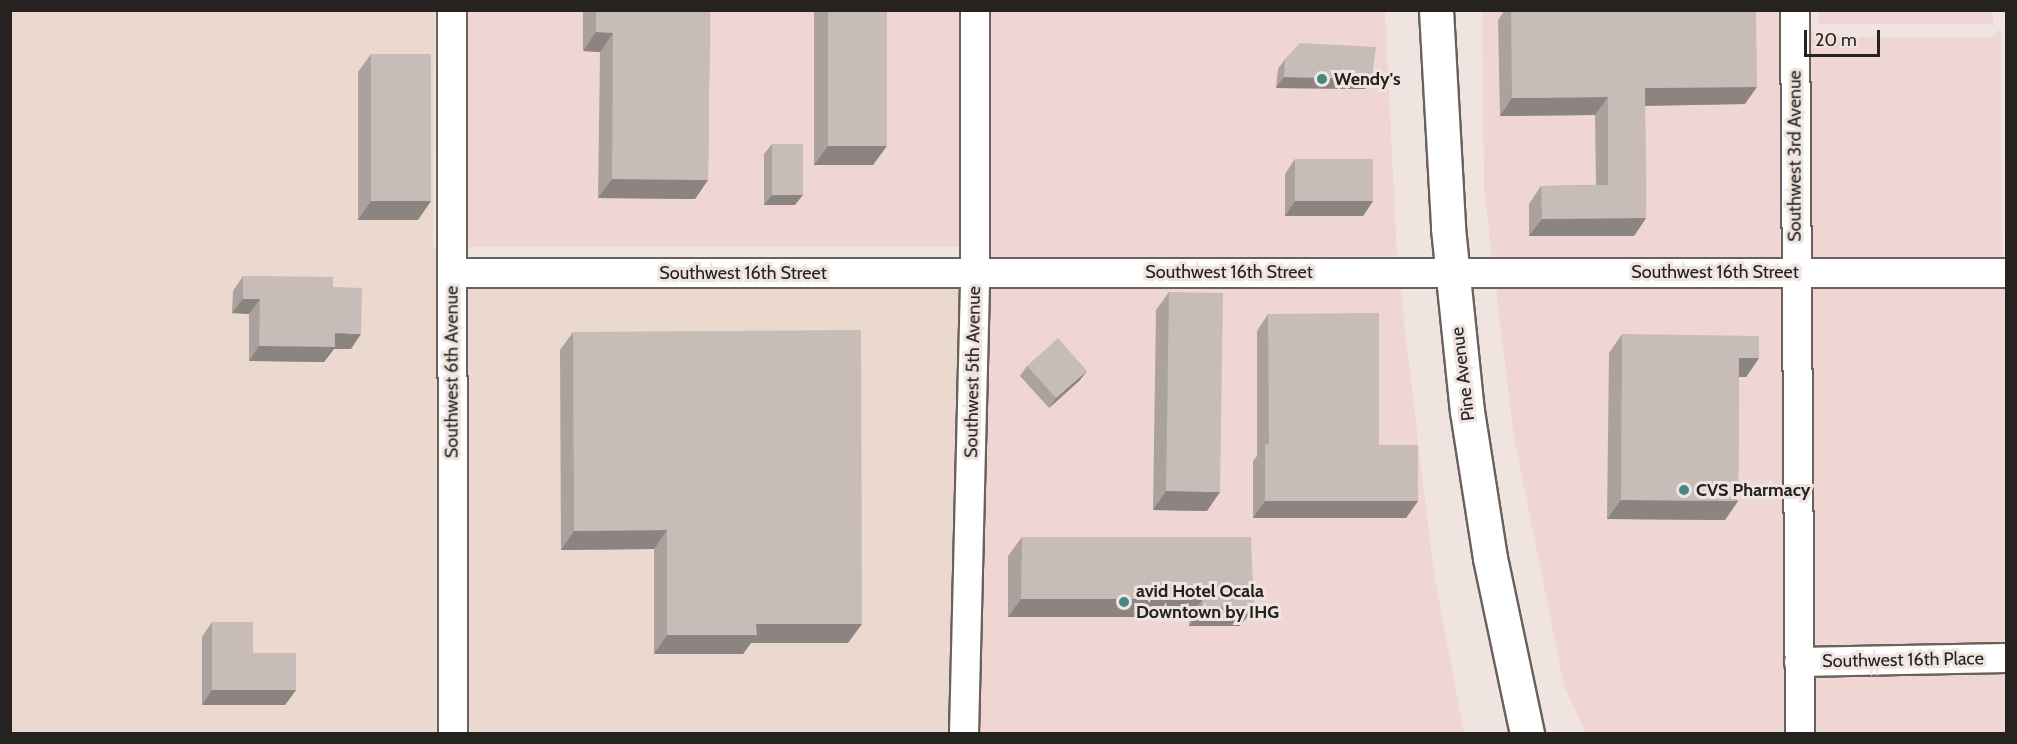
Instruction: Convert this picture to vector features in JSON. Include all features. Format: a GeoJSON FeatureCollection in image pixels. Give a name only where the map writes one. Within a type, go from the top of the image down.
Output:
{"type":"FeatureCollection","features":[{"type":"Feature","properties":{"kind":"highway","name":"Pine Avenue"},"geometry":{"type":"LineString","coordinates":[[1436,10],[1439,109],[1451,271],[1487,541],[1527,734]]}},
{"type":"Feature","properties":{"kind":"street","name":"Southwest 6th Avenue"},"geometry":{"type":"LineString","coordinates":[[452,10],[453,734]]}},
{"type":"Feature","properties":{"kind":"street","name":"Southwest 5th Avenue"},"geometry":{"type":"LineString","coordinates":[[964,734],[975,273],[975,10]]}},
{"type":"Feature","properties":{"kind":"street","name":"Southwest 3rd Avenue"},"geometry":{"type":"LineString","coordinates":[[1795,10],[1800,734]]}},
{"type":"Feature","properties":{"kind":"street","name":"Southwest 16th Street"},"geometry":{"type":"LineString","coordinates":[[452,273],[1451,271],[2007,273]]}},
{"type":"Feature","properties":{"kind":"street","name":"Southwest 16th Place"},"geometry":{"type":"LineString","coordinates":[[1799,662],[2007,658]]}},
{"type":"Feature","properties":{"kind":"shaded area"},"geometry":{"type":"Polygon","coordinates":[[[10,11],[435,11],[433,247],[439,247],[440,733],[11,733],[10,11]]]}},
{"type":"Feature","properties":{"kind":"shaded area"},"geometry":{"type":"Polygon","coordinates":[[[465,11],[962,11],[962,247],[465,247],[465,11]]]}},
{"type":"Feature","properties":{"kind":"shaded area"},"geometry":{"type":"Polygon","coordinates":[[[988,11],[1385,11],[1397,256],[988,259],[988,11]]]}},
{"type":"Feature","properties":{"kind":"shaded area"},"geometry":{"type":"Polygon","coordinates":[[[1482,11],[1807,11],[1807,24],[1818,37],[1993,37],[2001,28],[2002,258],[1492,257],[1484,188],[1482,11]]]}},
{"type":"Feature","properties":{"kind":"shaded area"},"geometry":{"type":"Polygon","coordinates":[[[1818,11],[1992,11],[1994,24],[1818,24],[1818,11]]]}},
{"type":"Feature","properties":{"kind":"shaded area"},"geometry":{"type":"Polygon","coordinates":[[[1400,286],[1433,568],[1464,733],[977,734],[988,288],[1400,286]]]}},
{"type":"Feature","properties":{"kind":"shaded area"},"geometry":{"type":"Polygon","coordinates":[[[1496,287],[2006,287],[2006,643],[1787,647],[1787,677],[2006,673],[2006,733],[1586,733],[1564,686],[1513,432],[1496,287]]]}},
{"type":"Feature","properties":{"kind":"shaded area"},"geometry":{"type":"Polygon","coordinates":[[[465,288],[962,288],[951,733],[466,733],[465,288]]]}},
{"type":"Feature","properties":{"kind":"building"},"geometry":{"type":"Polygon","coordinates":[[[596,10],[710,10],[708,180],[612,179],[613,33],[596,32],[596,10]]]}},
{"type":"Feature","properties":{"kind":"building"},"geometry":{"type":"Polygon","coordinates":[[[828,10],[887,10],[887,146],[828,146],[828,10]]]}},
{"type":"Feature","properties":{"kind":"building"},"geometry":{"type":"Polygon","coordinates":[[[1511,10],[1756,10],[1757,87],[1645,88],[1646,218],[1542,219],[1541,186],[1608,185],[1608,97],[1512,98],[1511,10]]]}},
{"type":"Feature","properties":{"kind":"building","name":"Wendy's"},"geometry":{"type":"Polygon","coordinates":[[[1300,43],[1376,47],[1372,79],[1284,77],[1285,59],[1300,43]]]}},
{"type":"Feature","properties":{"kind":"building"},"geometry":{"type":"Polygon","coordinates":[[[371,54],[431,54],[431,201],[371,201],[371,54]]]}},
{"type":"Feature","properties":{"kind":"building"},"geometry":{"type":"Polygon","coordinates":[[[772,144],[803,144],[803,195],[772,195],[772,144]]]}},
{"type":"Feature","properties":{"kind":"building"},"geometry":{"type":"Polygon","coordinates":[[[1295,159],[1373,159],[1373,201],[1295,201],[1295,159]]]}},
{"type":"Feature","properties":{"kind":"building"},"geometry":{"type":"Polygon","coordinates":[[[243,276],[333,277],[333,287],[362,288],[361,334],[335,333],[335,347],[259,346],[260,299],[243,299],[243,276]]]}},
{"type":"Feature","properties":{"kind":"building"},"geometry":{"type":"Polygon","coordinates":[[[1169,292],[1223,293],[1220,492],[1166,491],[1169,292]]]}},
{"type":"Feature","properties":{"kind":"building"},"geometry":{"type":"Polygon","coordinates":[[[1379,313],[1379,445],[1418,445],[1418,501],[1265,501],[1265,444],[1269,444],[1268,314],[1379,313]]]}},
{"type":"Feature","properties":{"kind":"building"},"geometry":{"type":"Polygon","coordinates":[[[861,330],[862,624],[756,624],[757,635],[667,635],[667,530],[574,531],[573,332],[861,330]]]}},
{"type":"Feature","properties":{"kind":"building"},"geometry":{"type":"Polygon","coordinates":[[[1622,334],[1759,336],[1759,358],[1739,358],[1738,501],[1621,500],[1622,334]]]}},
{"type":"Feature","properties":{"kind":"building"},"geometry":{"type":"Polygon","coordinates":[[[1058,338],[1087,371],[1056,398],[1027,366],[1058,338]]]}},
{"type":"Feature","properties":{"kind":"building","name":"avid Hotel Ocala Downtown by IHG"},"geometry":{"type":"Polygon","coordinates":[[[1022,537],[1251,537],[1254,608],[1202,607],[1203,599],[1021,599],[1022,537]]]}},
{"type":"Feature","properties":{"kind":"building"},"geometry":{"type":"Polygon","coordinates":[[[212,622],[253,622],[253,653],[296,653],[296,690],[212,690],[212,622]]]}},
{"type":"Feature","properties":{"kind":"place","name":"Wendy's"},"geometry":{"type":"Point","coordinates":[1322,79]}},
{"type":"Feature","properties":{"kind":"place","name":"CVS Pharmacy"},"geometry":{"type":"Point","coordinates":[1684,490]}},
{"type":"Feature","properties":{"kind":"place","name":"avid Hotel Ocala Downtown by IHG"},"geometry":{"type":"Point","coordinates":[1124,602]}}]}
